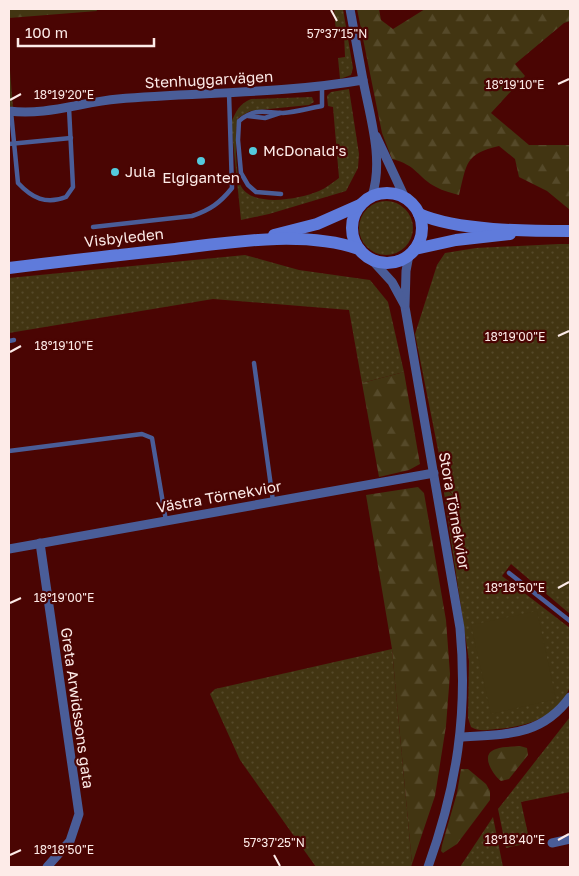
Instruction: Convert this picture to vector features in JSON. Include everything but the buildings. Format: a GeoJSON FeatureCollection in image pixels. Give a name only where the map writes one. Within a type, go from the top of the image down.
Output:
{"type":"FeatureCollection","features":[{"type":"Feature","properties":{"kind":"main road"},"geometry":{"type":"LineString","coordinates":[[535,231],[456,240],[412,252],[390,263],[370,259],[359,249],[352,230],[354,214],[360,205],[372,196],[389,193],[405,198],[419,214],[448,223],[535,231],[570,231]]}},
{"type":"Feature","properties":{"kind":"main road","name":"Visbyleden"},"geometry":{"type":"LineString","coordinates":[[242,242],[317,224],[360,205]]}},
{"type":"Feature","properties":{"kind":"main road"},"geometry":{"type":"LineString","coordinates":[[412,252],[421,234],[419,214]]}},
{"type":"Feature","properties":{"kind":"main road","name":"Visbyleden"},"geometry":{"type":"LineString","coordinates":[[9,268],[242,242],[317,240],[334,242],[359,249]]}},
{"type":"Feature","properties":{"kind":"street"},"geometry":{"type":"LineString","coordinates":[[350,9],[372,127],[377,170],[372,196]]}},
{"type":"Feature","properties":{"kind":"street","name":"Stenhuggarvägen"},"geometry":{"type":"LineString","coordinates":[[10,111],[69,108],[114,99],[322,87],[363,80]]}},
{"type":"Feature","properties":{"kind":"street"},"geometry":{"type":"LineString","coordinates":[[372,127],[405,198]]}},
{"type":"Feature","properties":{"kind":"street"},"geometry":{"type":"LineString","coordinates":[[405,307],[406,271],[412,252]]}},
{"type":"Feature","properties":{"kind":"street"},"geometry":{"type":"LineString","coordinates":[[370,259],[392,282],[405,307]]}},
{"type":"Feature","properties":{"kind":"street","name":"Stora Törnekvior"},"geometry":{"type":"LineString","coordinates":[[405,307],[460,628],[464,673],[460,737],[451,794],[428,867]]}},
{"type":"Feature","properties":{"kind":"street","name":"Västra Törnekvior"},"geometry":{"type":"LineString","coordinates":[[9,549],[434,473]]}},
{"type":"Feature","properties":{"kind":"street","name":"Greta Arwidssons gata"},"geometry":{"type":"LineString","coordinates":[[40,544],[79,814],[70,841],[47,867]]}},
{"type":"Feature","properties":{"kind":"street"},"geometry":{"type":"LineString","coordinates":[[460,737],[525,731],[545,722],[561,710],[570,697]]}},
{"type":"Feature","properties":{"kind":"street"},"geometry":{"type":"LineString","coordinates":[[552,843],[570,839]]}},
{"type":"Feature","properties":{"kind":"lane"},"geometry":{"type":"LineString","coordinates":[[248,116],[266,118],[282,113],[322,106],[322,87]]}},
{"type":"Feature","properties":{"kind":"lane"},"geometry":{"type":"LineString","coordinates":[[93,227],[192,216],[207,211],[220,203],[232,188],[229,93]]}},
{"type":"Feature","properties":{"kind":"lane"},"geometry":{"type":"LineString","coordinates":[[10,111],[11,144],[18,183],[33,197],[44,202],[66,197],[73,187],[69,108]]}},
{"type":"Feature","properties":{"kind":"lane"},"geometry":{"type":"LineString","coordinates":[[281,194],[256,192],[243,179],[237,127],[239,121],[264,110],[282,113]]}},
{"type":"Feature","properties":{"kind":"lane"},"geometry":{"type":"LineString","coordinates":[[11,144],[71,138]]}},
{"type":"Feature","properties":{"kind":"lane"},"geometry":{"type":"LineString","coordinates":[[254,363],[273,501]]}},
{"type":"Feature","properties":{"kind":"lane"},"geometry":{"type":"LineString","coordinates":[[9,451],[142,434],[152,438],[166,521]]}},
{"type":"Feature","properties":{"kind":"lane"},"geometry":{"type":"LineString","coordinates":[[509,573],[570,621]]}},
{"type":"Feature","properties":{"kind":"green space"},"geometry":{"type":"Polygon","coordinates":[[[9,9],[96,9],[97,11],[9,18],[9,9]]]}},
{"type":"Feature","properties":{"kind":"green space"},"geometry":{"type":"Polygon","coordinates":[[[334,9],[343,9],[353,68],[351,75],[340,79],[338,58],[345,57],[344,33],[336,33],[334,9]]]}},
{"type":"Feature","properties":{"kind":"green space"},"geometry":{"type":"Polygon","coordinates":[[[357,9],[379,9],[381,20],[393,29],[425,9],[570,9],[570,21],[564,23],[515,64],[525,76],[491,113],[529,145],[570,145],[570,210],[547,191],[519,177],[515,159],[499,146],[480,153],[469,162],[459,195],[436,187],[412,168],[392,159],[382,133],[357,9]]]}},
{"type":"Feature","properties":{"kind":"green space"},"geometry":{"type":"Polygon","coordinates":[[[9,58],[13,108],[9,105],[9,58]]]}},
{"type":"Feature","properties":{"kind":"green space"},"geometry":{"type":"Polygon","coordinates":[[[349,89],[359,154],[358,168],[346,191],[269,214],[241,220],[231,123],[238,108],[251,99],[312,97],[314,102],[309,105],[250,111],[238,118],[236,132],[238,178],[245,192],[254,197],[264,199],[276,200],[300,197],[319,191],[339,178],[333,107],[328,106],[327,96],[331,92],[349,89]]]}},
{"type":"Feature","properties":{"kind":"green space"},"geometry":{"type":"Polygon","coordinates":[[[386,201],[396,203],[405,209],[411,218],[413,228],[411,238],[405,247],[396,253],[386,255],[376,253],[367,247],[361,238],[359,228],[361,218],[367,209],[376,203],[386,201]]]}},
{"type":"Feature","properties":{"kind":"green space"},"geometry":{"type":"Polygon","coordinates":[[[570,244],[570,614],[511,564],[502,576],[570,628],[572,669],[570,684],[564,699],[557,707],[539,719],[507,728],[474,729],[471,727],[468,718],[469,661],[443,486],[454,496],[445,485],[415,334],[437,265],[445,253],[476,248],[570,244]]]}},
{"type":"Feature","properties":{"kind":"green space"},"geometry":{"type":"Polygon","coordinates":[[[245,255],[299,270],[370,280],[388,302],[404,372],[362,383],[349,310],[213,299],[9,333],[9,278],[245,255]]]}},
{"type":"Feature","properties":{"kind":"green space"},"geometry":{"type":"Polygon","coordinates":[[[404,372],[420,464],[409,470],[379,477],[362,383],[404,372]]]}},
{"type":"Feature","properties":{"kind":"green space"},"geometry":{"type":"Polygon","coordinates":[[[418,487],[424,493],[446,620],[450,674],[446,726],[435,796],[412,864],[392,649],[366,495],[418,487]]]}},
{"type":"Feature","properties":{"kind":"green space"},"geometry":{"type":"Polygon","coordinates":[[[537,611],[556,699],[491,714],[471,625],[537,611]]]}},
{"type":"Feature","properties":{"kind":"green space"},"geometry":{"type":"Polygon","coordinates":[[[392,649],[411,867],[316,867],[240,760],[210,694],[215,689],[392,649]]]}},
{"type":"Feature","properties":{"kind":"green space"},"geometry":{"type":"Polygon","coordinates":[[[570,717],[570,792],[521,802],[530,843],[506,848],[498,809],[570,717]]]}},
{"type":"Feature","properties":{"kind":"green space"},"geometry":{"type":"Polygon","coordinates":[[[520,746],[527,748],[528,755],[509,779],[501,781],[491,770],[488,755],[499,748],[520,746]]]}},
{"type":"Feature","properties":{"kind":"green space"},"geometry":{"type":"Polygon","coordinates":[[[461,769],[468,769],[486,784],[490,791],[490,800],[457,844],[443,853],[441,851],[442,845],[457,793],[461,769]]]}},
{"type":"Feature","properties":{"kind":"green space"},"geometry":{"type":"Polygon","coordinates":[[[493,817],[503,867],[460,867],[493,817]]]}},
{"type":"Feature","properties":{"kind":"place","name":"McDonald's"},"geometry":{"type":"Point","coordinates":[253,151]}},
{"type":"Feature","properties":{"kind":"place","name":"Elgiganten"},"geometry":{"type":"Point","coordinates":[201,161]}},
{"type":"Feature","properties":{"kind":"place","name":"Jula"},"geometry":{"type":"Point","coordinates":[115,172]}}]}
